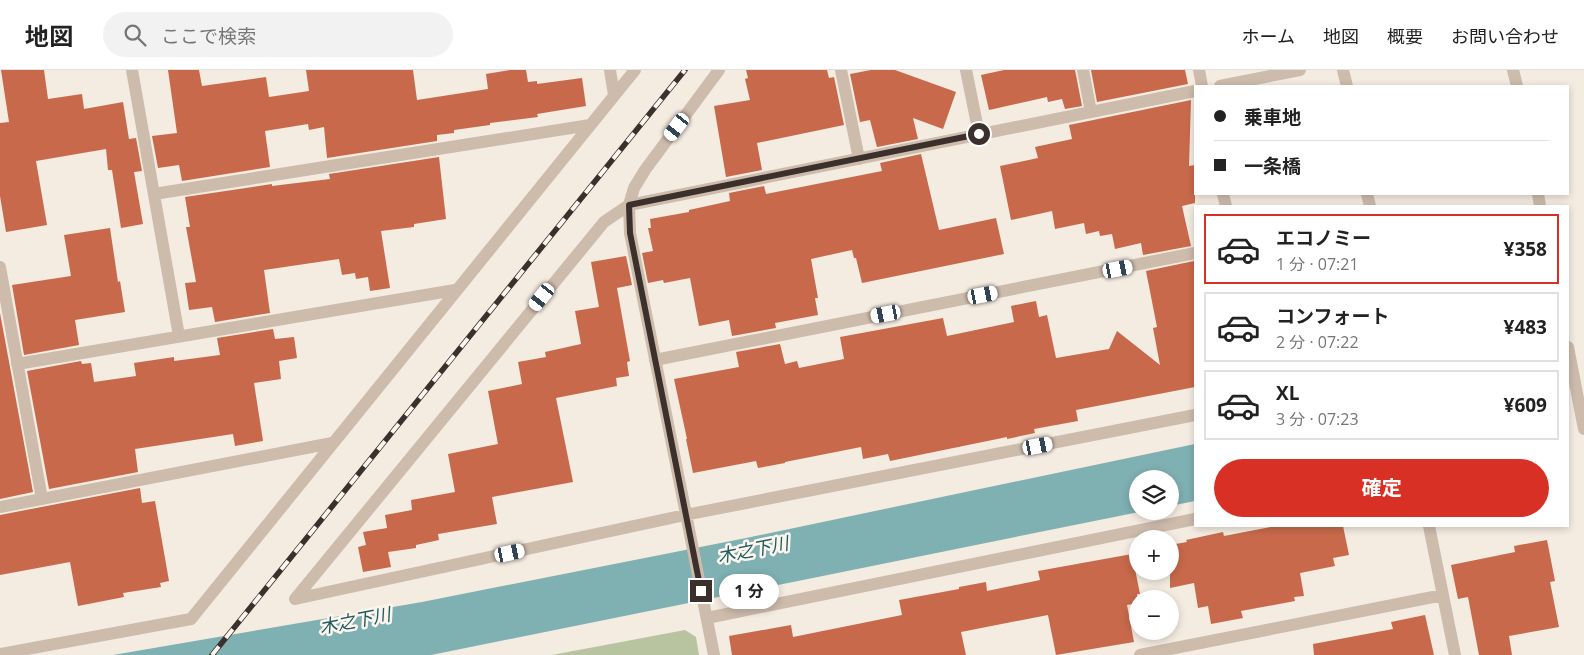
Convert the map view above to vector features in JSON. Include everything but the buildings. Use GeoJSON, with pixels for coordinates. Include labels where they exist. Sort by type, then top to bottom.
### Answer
{"type":"FeatureCollection","features":[{"type":"Feature","properties":{"kind":"street"},"geometry":{"type":"LineString","coordinates":[[132,70],[179,336]]}},
{"type":"Feature","properties":{"kind":"street"},"geometry":{"type":"LineString","coordinates":[[610,70],[614,96]]}},
{"type":"Feature","properties":{"kind":"street"},"geometry":{"type":"LineString","coordinates":[[0,654],[191,619],[635,70]]}},
{"type":"Feature","properties":{"kind":"street"},"geometry":{"type":"LineString","coordinates":[[714,655],[630,233],[629,205],[634,188],[644,170],[719,70]]}},
{"type":"Feature","properties":{"kind":"street"},"geometry":{"type":"LineString","coordinates":[[841,70],[859,159]]}},
{"type":"Feature","properties":{"kind":"street"},"geometry":{"type":"LineString","coordinates":[[966,70],[979,134]]}},
{"type":"Feature","properties":{"kind":"street"},"geometry":{"type":"LineString","coordinates":[[1083,70],[1091,112]]}},
{"type":"Feature","properties":{"kind":"street"},"geometry":{"type":"LineString","coordinates":[[1199,70],[1202,85]]}},
{"type":"Feature","properties":{"kind":"street"},"geometry":{"type":"LineString","coordinates":[[1225,85],[1300,70]]}},
{"type":"Feature","properties":{"kind":"street"},"geometry":{"type":"LineString","coordinates":[[1344,70],[1347,85]]}},
{"type":"Feature","properties":{"kind":"street"},"geometry":{"type":"LineString","coordinates":[[1513,70],[1516,85]]}},
{"type":"Feature","properties":{"kind":"street"},"geometry":{"type":"LineString","coordinates":[[1194,91],[629,205],[604,222],[295,599],[687,521],[1194,415]]}},
{"type":"Feature","properties":{"kind":"street"},"geometry":{"type":"LineString","coordinates":[[154,194],[590,125]]}},
{"type":"Feature","properties":{"kind":"street"},"geometry":{"type":"LineString","coordinates":[[655,360],[1194,254]]}},
{"type":"Feature","properties":{"kind":"street"},"geometry":{"type":"LineString","coordinates":[[0,267],[42,499]]}},
{"type":"Feature","properties":{"kind":"street"},"geometry":{"type":"LineString","coordinates":[[18,364],[456,290]]}},
{"type":"Feature","properties":{"kind":"street"},"geometry":{"type":"LineString","coordinates":[[1569,355],[1584,429]]}},
{"type":"Feature","properties":{"kind":"street"},"geometry":{"type":"LineString","coordinates":[[0,507],[332,443]]}},
{"type":"Feature","properties":{"kind":"street"},"geometry":{"type":"LineString","coordinates":[[706,612],[1194,519]]}},
{"type":"Feature","properties":{"kind":"street"},"geometry":{"type":"LineString","coordinates":[[1429,527],[1455,655]]}},
{"type":"Feature","properties":{"kind":"street"},"geometry":{"type":"LineString","coordinates":[[1140,655],[1443,595]]}},
{"type":"Feature","properties":{"kind":"green space"},"geometry":{"type":"Polygon","coordinates":[[[685,630],[696,637],[699,655],[552,655],[685,630]]]}},
{"type":"Feature","properties":{"kind":"water","name":"木之下川"},"geometry":{"type":"Polygon","coordinates":[[[1194,444],[1194,501],[1179,504],[1179,470],[1129,470],[1129,514],[431,655],[113,655],[422,602],[746,538],[1194,444]]]}},
{"type":"Feature","properties":{"kind":"pier"},"geometry":{"type":"Polygon","coordinates":[[[1584,359],[1584,426],[1569,429],[1569,362],[1584,359]]]}},
{"type":"Feature","properties":{"kind":"railway"},"geometry":{"type":"LineString","coordinates":[[212,655],[685,70]]}},
{"type":"Feature","properties":{"kind":"route"},"geometry":{"type":"LineString","coordinates":[[701,591],[630,233],[629,205],[979,134]]}}]}
